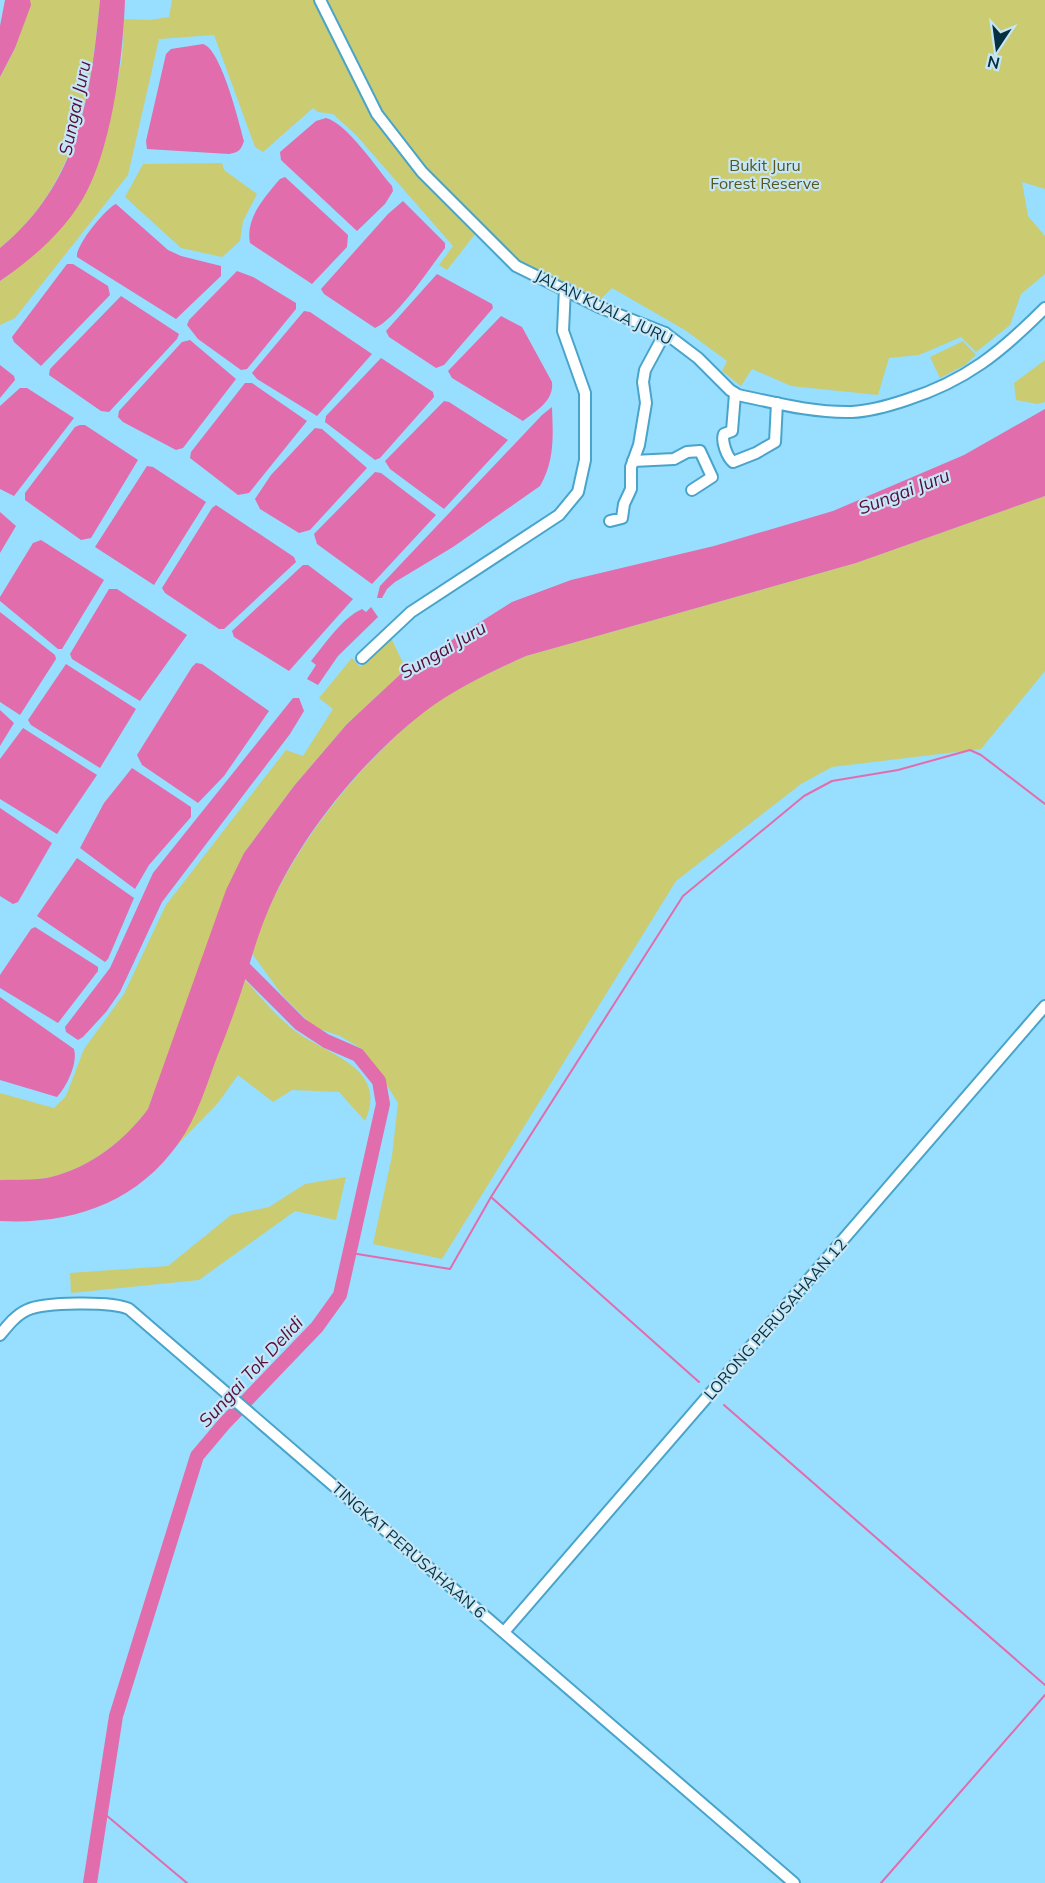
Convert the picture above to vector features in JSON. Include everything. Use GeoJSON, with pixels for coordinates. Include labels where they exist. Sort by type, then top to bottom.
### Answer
{"type":"FeatureCollection","features":[{"type":"Feature","properties":{"kind":"street","name":"JALAN KUALA JURU"},"geometry":{"type":"LineString","coordinates":[[320,0],[376,114],[422,172],[516,266],[565,288],[599,307],[665,333],[698,358],[735,394]]}},
{"type":"Feature","properties":{"kind":"street"},"geometry":{"type":"LineString","coordinates":[[363,658],[411,612],[559,515],[578,492],[585,460],[585,393],[563,331],[565,288]]}},
{"type":"Feature","properties":{"kind":"street"},"geometry":{"type":"LineString","coordinates":[[777,403],[777,438],[772,446],[733,462],[722,438],[724,434],[732,431],[735,394],[807,409],[852,412],[878,409],[937,390],[991,359],[1045,308]]}},
{"type":"Feature","properties":{"kind":"street"},"geometry":{"type":"LineString","coordinates":[[610,521],[622,519],[624,504],[632,489],[633,461],[639,445],[646,403],[643,382],[645,370],[665,333]]}},
{"type":"Feature","properties":{"kind":"street"},"geometry":{"type":"LineString","coordinates":[[633,461],[674,459],[687,452],[700,451],[712,477],[692,490]]}},
{"type":"Feature","properties":{"kind":"street","name":"LORONG PERUSAHAAN 12"},"geometry":{"type":"LineString","coordinates":[[504,1632],[1045,1006]]}},
{"type":"Feature","properties":{"kind":"street","name":"TINGKAT PERUSAHAAN 6"},"geometry":{"type":"LineString","coordinates":[[0,1335],[17,1316],[32,1308],[100,1303],[119,1305],[133,1312],[794,1883]]}},
{"type":"Feature","properties":{"kind":"green space"},"geometry":{"type":"Polygon","coordinates":[[[30,0],[100,0],[85,103],[76,136],[47,196],[26,223],[0,248],[0,77],[15,48],[30,0]]]}},
{"type":"Feature","properties":{"kind":"green space"},"geometry":{"type":"Polygon","coordinates":[[[172,0],[316,0],[374,117],[419,177],[476,233],[447,270],[439,265],[453,246],[356,135],[333,114],[318,112],[313,108],[263,152],[255,147],[214,35],[159,39],[128,175],[15,318],[0,325],[0,281],[9,275],[88,189],[111,115],[122,58],[124,19],[149,20],[169,17],[172,0]]]}},
{"type":"Feature","properties":{"kind":"green space","name":"Bukit Juru Forest Reserve"},"geometry":{"type":"Polygon","coordinates":[[[326,0],[1045,0],[1045,189],[1022,182],[1028,216],[1045,236],[1045,274],[1021,294],[1010,325],[976,352],[961,337],[919,355],[889,358],[878,395],[791,386],[752,369],[741,386],[722,371],[727,361],[685,330],[612,288],[599,301],[517,261],[423,165],[378,104],[326,0]]]}},
{"type":"Feature","properties":{"kind":"green space"},"geometry":{"type":"Polygon","coordinates":[[[222,163],[224,170],[257,194],[243,221],[240,241],[222,257],[181,248],[125,197],[143,164],[222,163]]]}},
{"type":"Feature","properties":{"kind":"green space"},"geometry":{"type":"Polygon","coordinates":[[[963,341],[976,355],[965,365],[940,378],[930,357],[963,341]]]}},
{"type":"Feature","properties":{"kind":"green space"},"geometry":{"type":"Polygon","coordinates":[[[1045,360],[1045,402],[1037,404],[1016,400],[1014,383],[1045,360]]]}},
{"type":"Feature","properties":{"kind":"green space"},"geometry":{"type":"Polygon","coordinates":[[[1045,496],[1045,671],[981,749],[832,767],[801,784],[676,881],[442,1259],[373,1244],[392,1156],[398,1103],[362,1049],[340,1036],[314,1027],[283,996],[251,952],[272,900],[305,843],[359,774],[400,732],[434,704],[472,682],[526,656],[856,563],[1045,496]]]}},
{"type":"Feature","properties":{"kind":"green space"},"geometry":{"type":"Polygon","coordinates":[[[390,636],[406,669],[347,724],[294,786],[244,853],[148,1109],[117,1142],[80,1167],[45,1178],[0,1180],[0,1093],[54,1108],[66,1096],[84,1049],[124,994],[166,905],[286,750],[303,756],[333,709],[319,698],[352,658],[360,667],[390,636]]]}},
{"type":"Feature","properties":{"kind":"green space"},"geometry":{"type":"Polygon","coordinates":[[[245,980],[290,1027],[349,1063],[361,1074],[368,1087],[370,1102],[365,1121],[339,1092],[292,1090],[273,1102],[238,1075],[218,1103],[178,1144],[199,1105],[245,980]]]}},
{"type":"Feature","properties":{"kind":"green space"},"geometry":{"type":"Polygon","coordinates":[[[346,1177],[336,1220],[295,1211],[199,1280],[71,1293],[70,1273],[168,1266],[231,1215],[269,1207],[305,1184],[346,1177]]]}},
{"type":"Feature","properties":{"kind":"water"},"geometry":{"type":"Polygon","coordinates":[[[5,0],[30,0],[31,5],[15,48],[0,77],[0,26],[5,0]]]}},
{"type":"Feature","properties":{"kind":"water","name":"Sungai Juru"},"geometry":{"type":"Polygon","coordinates":[[[100,0],[125,0],[115,96],[97,169],[80,203],[61,228],[38,252],[0,281],[0,248],[27,223],[48,196],[64,166],[76,136],[92,70],[100,0]]]}},
{"type":"Feature","properties":{"kind":"water"},"geometry":{"type":"Polygon","coordinates":[[[203,44],[210,49],[223,72],[244,141],[242,147],[229,154],[147,149],[146,141],[166,54],[171,49],[203,44]]]}},
{"type":"Feature","properties":{"kind":"water"},"geometry":{"type":"Polygon","coordinates":[[[326,118],[335,122],[353,138],[392,186],[393,191],[385,204],[357,231],[281,160],[280,152],[316,121],[326,118]]]}},
{"type":"Feature","properties":{"kind":"water"},"geometry":{"type":"Polygon","coordinates":[[[285,177],[348,235],[347,247],[312,284],[250,243],[250,225],[253,217],[268,193],[280,179],[285,177]]]}},
{"type":"Feature","properties":{"kind":"water"},"geometry":{"type":"Polygon","coordinates":[[[403,201],[445,243],[445,248],[393,315],[375,328],[324,294],[321,289],[388,214],[403,201]]]}},
{"type":"Feature","properties":{"kind":"water"},"geometry":{"type":"Polygon","coordinates":[[[116,204],[168,250],[181,256],[221,266],[221,276],[176,319],[77,257],[81,245],[92,228],[105,212],[116,204]]]}},
{"type":"Feature","properties":{"kind":"water"},"geometry":{"type":"Polygon","coordinates":[[[67,264],[73,264],[108,286],[110,295],[41,366],[14,342],[12,337],[67,264]]]}},
{"type":"Feature","properties":{"kind":"water"},"geometry":{"type":"Polygon","coordinates":[[[237,271],[253,277],[296,303],[296,309],[247,369],[241,370],[198,339],[187,325],[189,320],[237,271]]]}},
{"type":"Feature","properties":{"kind":"water"},"geometry":{"type":"Polygon","coordinates":[[[437,274],[492,304],[493,308],[444,365],[436,368],[389,337],[386,331],[437,274]]]}},
{"type":"Feature","properties":{"kind":"water"},"geometry":{"type":"Polygon","coordinates":[[[121,296],[179,334],[177,339],[109,412],[101,411],[49,375],[50,369],[121,296]]]}},
{"type":"Feature","properties":{"kind":"water"},"geometry":{"type":"Polygon","coordinates":[[[304,311],[310,312],[372,354],[317,416],[257,379],[252,373],[304,311]]]}},
{"type":"Feature","properties":{"kind":"water"},"geometry":{"type":"Polygon","coordinates":[[[501,316],[522,327],[552,382],[552,389],[547,400],[523,421],[452,378],[448,371],[501,316]]]}},
{"type":"Feature","properties":{"kind":"water"},"geometry":{"type":"Polygon","coordinates":[[[190,340],[236,379],[183,448],[176,450],[123,422],[118,417],[119,411],[182,342],[190,340]]]}},
{"type":"Feature","properties":{"kind":"water"},"geometry":{"type":"Polygon","coordinates":[[[381,358],[433,392],[434,397],[380,458],[375,460],[325,422],[326,416],[381,358]]]}},
{"type":"Feature","properties":{"kind":"water"},"geometry":{"type":"Polygon","coordinates":[[[0,365],[14,376],[15,380],[0,398],[0,365]]]}},
{"type":"Feature","properties":{"kind":"water"},"geometry":{"type":"Polygon","coordinates":[[[245,383],[252,383],[307,421],[249,493],[238,495],[190,458],[191,452],[245,383]]]}},
{"type":"Feature","properties":{"kind":"water"},"geometry":{"type":"Polygon","coordinates":[[[20,388],[27,388],[74,418],[14,496],[0,489],[0,406],[20,388]]]}},
{"type":"Feature","properties":{"kind":"water"},"geometry":{"type":"Polygon","coordinates":[[[444,401],[508,440],[444,509],[390,469],[385,461],[444,401]]]}},
{"type":"Feature","properties":{"kind":"water"},"geometry":{"type":"Polygon","coordinates":[[[552,407],[551,457],[540,486],[453,547],[395,582],[382,598],[377,598],[380,586],[552,407]]]}},
{"type":"Feature","properties":{"kind":"water","name":"Sungai Juru"},"geometry":{"type":"Polygon","coordinates":[[[1045,409],[1045,496],[856,563],[526,656],[460,689],[423,713],[380,751],[339,796],[288,870],[262,926],[235,1009],[196,1113],[178,1144],[142,1181],[122,1195],[100,1206],[52,1219],[0,1221],[0,1180],[45,1178],[80,1167],[117,1142],[148,1109],[226,890],[244,853],[294,786],[347,724],[406,669],[512,602],[571,580],[714,546],[833,511],[964,455],[1045,409]]]}},
{"type":"Feature","properties":{"kind":"water"},"geometry":{"type":"Polygon","coordinates":[[[85,425],[138,460],[91,538],[81,540],[25,500],[25,493],[75,427],[85,425]]]}},
{"type":"Feature","properties":{"kind":"water"},"geometry":{"type":"Polygon","coordinates":[[[315,428],[322,429],[367,468],[310,530],[299,533],[260,509],[255,499],[271,475],[315,428]]]}},
{"type":"Feature","properties":{"kind":"water"},"geometry":{"type":"Polygon","coordinates":[[[147,466],[153,467],[206,502],[154,585],[95,547],[147,466]]]}},
{"type":"Feature","properties":{"kind":"water"},"geometry":{"type":"Polygon","coordinates":[[[375,472],[381,473],[436,515],[372,584],[317,544],[314,534],[375,472]]]}},
{"type":"Feature","properties":{"kind":"water"},"geometry":{"type":"Polygon","coordinates":[[[216,505],[294,557],[296,562],[224,629],[219,629],[165,593],[162,588],[216,505]]]}},
{"type":"Feature","properties":{"kind":"water"},"geometry":{"type":"Polygon","coordinates":[[[0,512],[16,526],[0,553],[0,512]]]}},
{"type":"Feature","properties":{"kind":"water"},"geometry":{"type":"Polygon","coordinates":[[[41,540],[104,580],[62,649],[58,649],[0,601],[0,597],[33,543],[41,540]]]}},
{"type":"Feature","properties":{"kind":"water"},"geometry":{"type":"Polygon","coordinates":[[[303,565],[308,565],[353,599],[289,671],[234,637],[232,631],[303,565]]]}},
{"type":"Feature","properties":{"kind":"water"},"geometry":{"type":"Polygon","coordinates":[[[109,589],[117,589],[187,635],[140,701],[72,659],[70,654],[109,589]]]}},
{"type":"Feature","properties":{"kind":"water"},"geometry":{"type":"Polygon","coordinates":[[[371,607],[378,617],[338,656],[318,685],[307,679],[316,665],[311,661],[334,632],[355,613],[362,609],[366,612],[371,607]]]}},
{"type":"Feature","properties":{"kind":"water"},"geometry":{"type":"Polygon","coordinates":[[[0,612],[55,655],[56,659],[20,715],[0,702],[0,612]]]}},
{"type":"Feature","properties":{"kind":"water"},"geometry":{"type":"Polygon","coordinates":[[[196,663],[202,664],[269,711],[224,776],[198,803],[142,765],[137,755],[196,663]]]}},
{"type":"Feature","properties":{"kind":"water"},"geometry":{"type":"Polygon","coordinates":[[[66,664],[136,709],[100,768],[31,725],[28,720],[66,664]]]}},
{"type":"Feature","properties":{"kind":"water"},"geometry":{"type":"Polygon","coordinates":[[[293,698],[299,698],[304,711],[290,734],[162,902],[120,992],[106,1012],[78,1040],[66,1032],[65,1027],[110,968],[153,873],[293,698]]]}},
{"type":"Feature","properties":{"kind":"water"},"geometry":{"type":"Polygon","coordinates":[[[0,710],[14,723],[0,746],[0,710]]]}},
{"type":"Feature","properties":{"kind":"water"},"geometry":{"type":"Polygon","coordinates":[[[23,728],[97,775],[57,834],[0,799],[0,759],[23,728]]]}},
{"type":"Feature","properties":{"kind":"water"},"geometry":{"type":"Polygon","coordinates":[[[132,768],[191,807],[191,817],[149,865],[135,889],[80,848],[104,803],[132,768]]]}},
{"type":"Feature","properties":{"kind":"water"},"geometry":{"type":"Polygon","coordinates":[[[0,808],[52,843],[18,902],[13,904],[0,896],[0,808]]]}},
{"type":"Feature","properties":{"kind":"water"},"geometry":{"type":"Polygon","coordinates":[[[77,858],[134,898],[105,962],[37,916],[77,858]]]}},
{"type":"Feature","properties":{"kind":"water"},"geometry":{"type":"Polygon","coordinates":[[[35,927],[98,967],[98,971],[58,1023],[0,988],[0,975],[31,929],[35,927]]]}},
{"type":"Feature","properties":{"kind":"water"},"geometry":{"type":"Polygon","coordinates":[[[0,997],[74,1049],[71,1074],[57,1097],[0,1080],[0,997]]]}},
{"type":"Feature","properties":{"kind":"waterway"},"geometry":{"type":"LineString","coordinates":[[351,1253],[450,1269],[491,1197],[683,896],[804,796],[832,781],[898,770],[970,750],[981,755],[1045,804]]}},
{"type":"Feature","properties":{"kind":"waterway","name":"Sungai Tok Delidi"},"geometry":{"type":"LineString","coordinates":[[90,1883],[116,1716],[197,1456],[224,1424],[317,1327],[340,1295],[383,1104],[379,1081],[358,1055],[326,1041],[300,1024],[234,958]]}},
{"type":"Feature","properties":{"kind":"waterway"},"geometry":{"type":"LineString","coordinates":[[491,1197],[699,1382]]}},
{"type":"Feature","properties":{"kind":"waterway"},"geometry":{"type":"LineString","coordinates":[[724,1405],[1045,1685]]}},
{"type":"Feature","properties":{"kind":"waterway"},"geometry":{"type":"LineString","coordinates":[[881,1883],[1045,1695]]}},
{"type":"Feature","properties":{"kind":"waterway"},"geometry":{"type":"LineString","coordinates":[[100,1810],[187,1883]]}}]}
